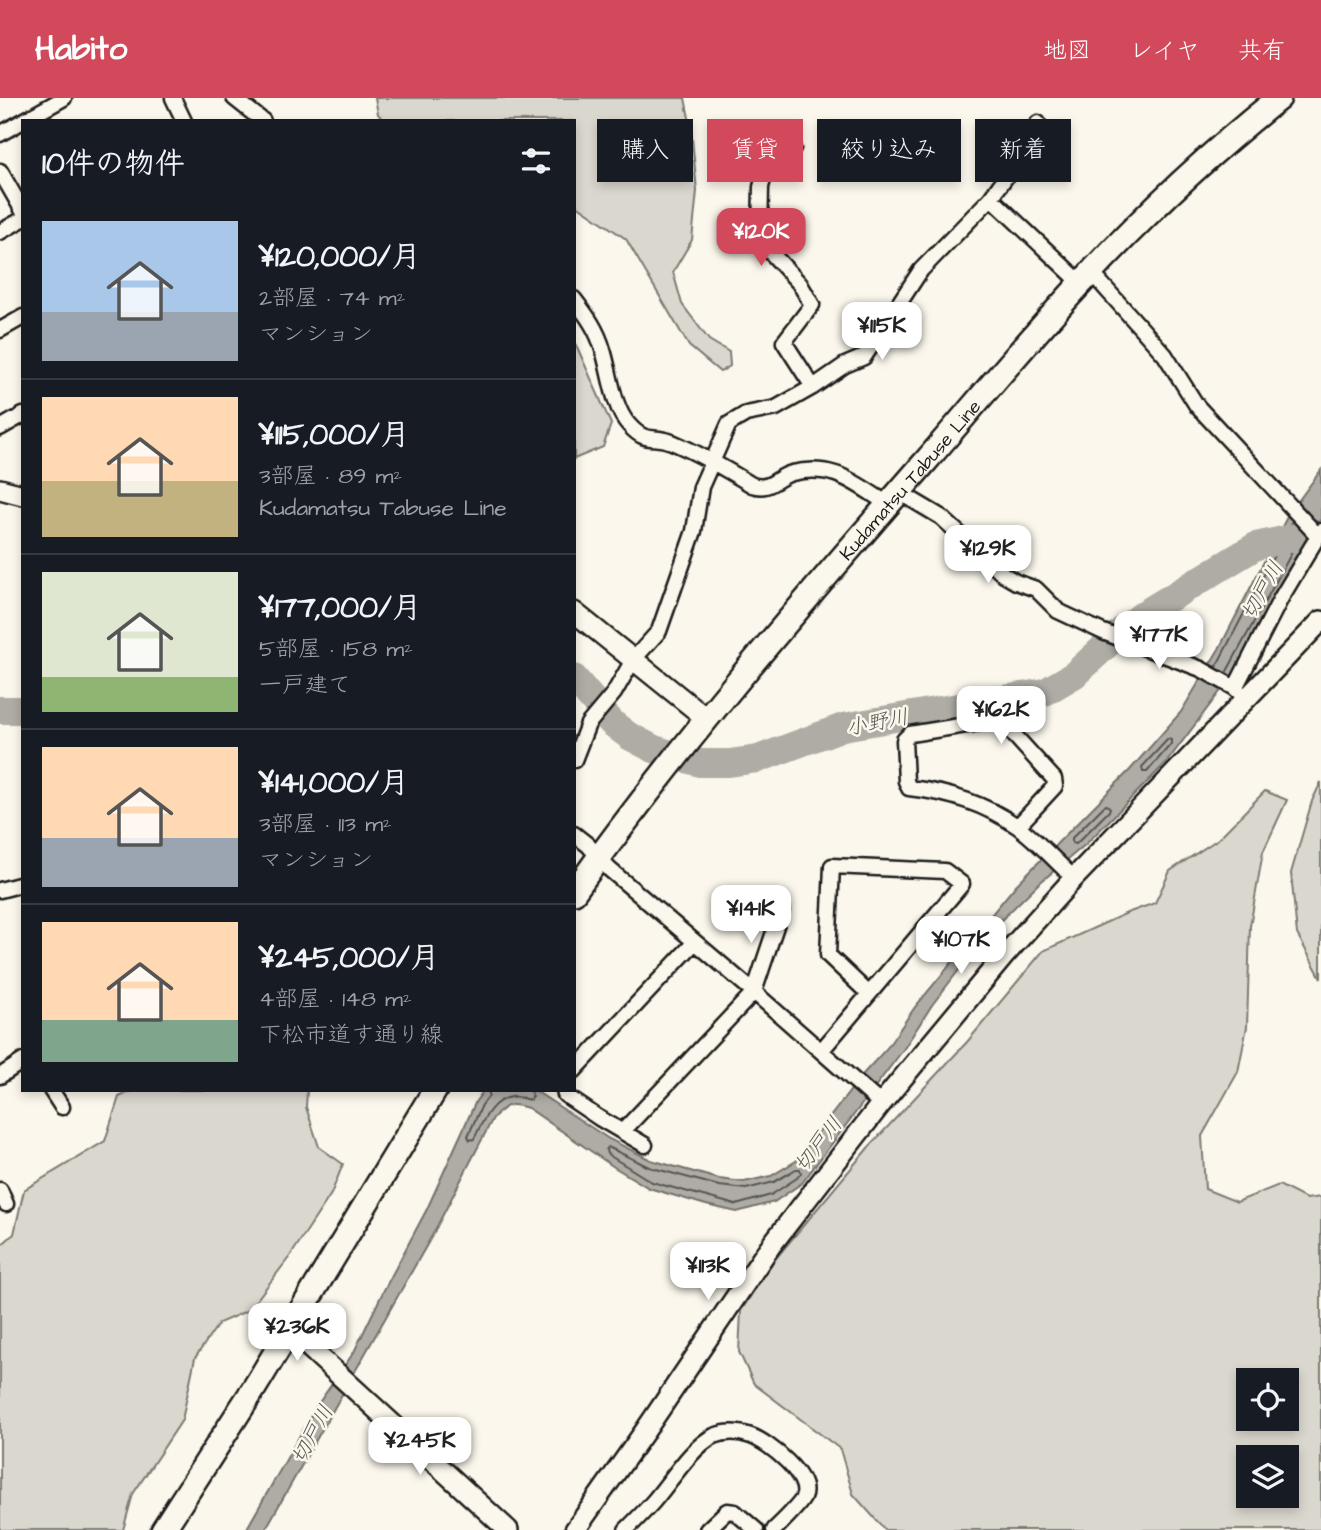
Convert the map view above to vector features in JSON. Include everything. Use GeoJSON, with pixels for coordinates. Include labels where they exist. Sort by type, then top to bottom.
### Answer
{"type":"FeatureCollection","features":[{"type":"Feature","properties":{"kind":"main road","name":"Kudamatsu Tabuse Line"},"geometry":{"type":"LineString","coordinates":[[576,889],[598,857],[707,719],[893,498],[1086,278],[1185,178],[1279,98]]}},
{"type":"Feature","properties":{"kind":"main road"},"geometry":{"type":"LineString","coordinates":[[163,1530],[434,1092]]}},
{"type":"Feature","properties":{"kind":"street"},"geometry":{"type":"LineString","coordinates":[[27,119],[64,98]]}},
{"type":"Feature","properties":{"kind":"street"},"geometry":{"type":"LineString","coordinates":[[173,98],[183,119]]}},
{"type":"Feature","properties":{"kind":"street"},"geometry":{"type":"LineString","coordinates":[[234,98],[260,119]]}},
{"type":"Feature","properties":{"kind":"street"},"geometry":{"type":"LineString","coordinates":[[0,134],[21,122]]}},
{"type":"Feature","properties":{"kind":"street"},"geometry":{"type":"LineString","coordinates":[[0,171],[21,208]]}},
{"type":"Feature","properties":{"kind":"street"},"geometry":{"type":"LineString","coordinates":[[762,182],[760,234],[764,245],[800,284],[812,305],[784,342],[813,387]]}},
{"type":"Feature","properties":{"kind":"street"},"geometry":{"type":"LineString","coordinates":[[576,755],[588,724],[614,693],[634,660],[659,631],[694,531],[701,487],[729,424],[746,414],[776,408],[845,365],[864,357],[921,270],[991,198],[1002,182]]}},
{"type":"Feature","properties":{"kind":"street"},"geometry":{"type":"LineString","coordinates":[[991,198],[1086,278],[1165,355],[1197,407],[1286,502],[1320,533],[1282,598],[1237,690]]}},
{"type":"Feature","properties":{"kind":"street"},"geometry":{"type":"LineString","coordinates":[[0,232],[21,220]]}},
{"type":"Feature","properties":{"kind":"street"},"geometry":{"type":"LineString","coordinates":[[576,302],[594,326],[603,348],[620,411],[627,424],[642,438],[667,440],[712,460],[758,487],[769,486],[790,474],[825,471],[843,475],[941,517],[1004,575],[1037,589],[1058,611],[1102,632],[1201,668],[1237,690]]}},
{"type":"Feature","properties":{"kind":"street"},"geometry":{"type":"LineString","coordinates":[[0,330],[21,318]]}},
{"type":"Feature","properties":{"kind":"street"},"geometry":{"type":"LineString","coordinates":[[0,428],[21,416]]}},
{"type":"Feature","properties":{"kind":"street"},"geometry":{"type":"LineString","coordinates":[[0,489],[21,494]]}},
{"type":"Feature","properties":{"kind":"street"},"geometry":{"type":"LineString","coordinates":[[576,614],[707,719]]}},
{"type":"Feature","properties":{"kind":"street"},"geometry":{"type":"LineString","coordinates":[[575,1530],[769,1248],[877,1101],[1004,956],[1069,873],[1237,690],[1321,621]]}},
{"type":"Feature","properties":{"kind":"street"},"geometry":{"type":"LineString","coordinates":[[1018,827],[1055,786],[1054,779],[1005,725],[997,720],[910,734],[904,740],[906,781],[909,788],[934,790],[987,808],[1018,827],[1069,873]]}},
{"type":"Feature","properties":{"kind":"street"},"geometry":{"type":"LineString","coordinates":[[576,836],[609,869],[877,1101]]}},
{"type":"Feature","properties":{"kind":"street"},"geometry":{"type":"LineString","coordinates":[[821,1051],[962,884],[944,871],[832,866],[828,956],[869,994]]}},
{"type":"Feature","properties":{"kind":"street"},"geometry":{"type":"LineString","coordinates":[[0,890],[21,885]]}},
{"type":"Feature","properties":{"kind":"street"},"geometry":{"type":"LineString","coordinates":[[623,1131],[754,992],[782,908]]}},
{"type":"Feature","properties":{"kind":"street"},"geometry":{"type":"LineString","coordinates":[[576,1069],[694,943]]}},
{"type":"Feature","properties":{"kind":"street"},"geometry":{"type":"LineString","coordinates":[[0,1076],[21,1062]]}},
{"type":"Feature","properties":{"kind":"street"},"geometry":{"type":"LineString","coordinates":[[52,1092],[62,1107]]}},
{"type":"Feature","properties":{"kind":"street"},"geometry":{"type":"LineString","coordinates":[[565,1092],[565,1095],[598,1118],[645,1145]]}},
{"type":"Feature","properties":{"kind":"street"},"geometry":{"type":"LineString","coordinates":[[0,1190],[6,1204]]}},
{"type":"Feature","properties":{"kind":"street"},"geometry":{"type":"LineString","coordinates":[[289,1329],[508,1530]]}},
{"type":"Feature","properties":{"kind":"street"},"geometry":{"type":"LineString","coordinates":[[626,1530],[701,1443],[716,1435],[734,1432],[753,1436],[776,1450],[793,1468],[804,1486],[804,1497],[774,1530]]}},
{"type":"Feature","properties":{"kind":"street"},"geometry":{"type":"LineString","coordinates":[[707,1530],[727,1511],[735,1512],[757,1530]]}},
{"type":"Feature","properties":{"kind":"shaded area"},"geometry":{"type":"Polygon","coordinates":[[[375,98],[685,98],[689,119],[597,119],[597,182],[693,182],[693,149],[697,191],[692,240],[673,272],[682,304],[709,340],[729,352],[730,366],[720,372],[689,346],[626,239],[576,204],[576,119],[382,119],[378,114],[375,98]]]}},
{"type":"Feature","properties":{"kind":"shaded area"},"geometry":{"type":"Polygon","coordinates":[[[576,345],[611,424],[603,447],[576,458],[576,345]]]}},
{"type":"Feature","properties":{"kind":"shaded area"},"geometry":{"type":"Polygon","coordinates":[[[1321,782],[1321,978],[1297,934],[1291,873],[1312,801],[1321,782]]]}},
{"type":"Feature","properties":{"kind":"shaded area"},"geometry":{"type":"Polygon","coordinates":[[[1265,791],[1287,800],[1263,852],[1250,926],[1247,1027],[1238,1072],[1202,1136],[1205,1189],[1237,1202],[1279,1185],[1306,1199],[1321,1197],[1321,1530],[885,1530],[853,1494],[840,1449],[754,1384],[739,1352],[741,1311],[772,1263],[868,1148],[967,1042],[1043,951],[1155,903],[1170,871],[1218,839],[1265,791]]]}},
{"type":"Feature","properties":{"kind":"shaded area"},"geometry":{"type":"Polygon","coordinates":[[[130,1092],[307,1092],[306,1107],[319,1147],[343,1164],[331,1194],[291,1255],[249,1310],[219,1323],[195,1358],[182,1420],[133,1494],[123,1530],[0,1530],[0,1246],[14,1234],[24,1190],[105,1141],[119,1097],[130,1092]]]}},
{"type":"Feature","properties":{"kind":"water","name":"切戸川"},"geometry":{"type":"Polygon","coordinates":[[[1321,470],[1321,519],[1304,542],[1234,673],[1166,763],[1086,844],[1037,885],[986,935],[802,1183],[774,1202],[737,1212],[706,1205],[649,1188],[528,1108],[516,1105],[505,1107],[493,1118],[433,1234],[265,1530],[246,1530],[316,1407],[354,1352],[483,1092],[537,1092],[609,1139],[651,1160],[719,1179],[744,1182],[771,1176],[796,1161],[864,1073],[887,1048],[915,1007],[1016,885],[1130,770],[1181,712],[1219,649],[1288,515],[1321,470]]]}},
{"type":"Feature","properties":{"kind":"waterway","name":"小野川"},"geometry":{"type":"LineString","coordinates":[[576,680],[612,723],[629,736],[654,749],[700,763],[758,759],[843,727],[1045,692],[1074,675],[1144,614],[1256,546],[1292,538]]}},
{"type":"Feature","properties":{"kind":"waterway","name":"小野川"},"geometry":{"type":"LineString","coordinates":[[0,710],[21,710]]}}]}
